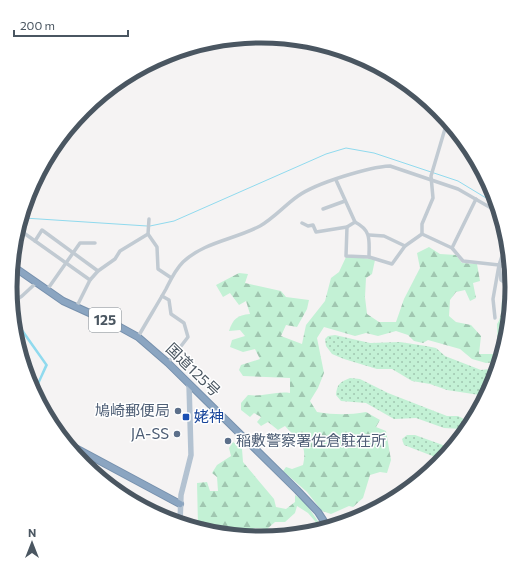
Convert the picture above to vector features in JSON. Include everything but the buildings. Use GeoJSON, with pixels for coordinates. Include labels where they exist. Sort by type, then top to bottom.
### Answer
{"type":"FeatureCollection","features":[{"type":"Feature","properties":{"kind":"highway","name":"国道125号"},"geometry":{"type":"LineString","coordinates":[[18,270],[47,291],[76,308],[118,326],[138,337],[168,363],[298,490],[318,512],[326,524]]}},
{"type":"Feature","properties":{"kind":"highway"},"geometry":{"type":"LineString","coordinates":[[79,450],[180,504]]}},
{"type":"Feature","properties":{"kind":"main road"},"geometry":{"type":"LineString","coordinates":[[180,518],[180,504],[191,455],[189,384]]}},
{"type":"Feature","properties":{"kind":"street"},"geometry":{"type":"LineString","coordinates":[[422,234],[422,224],[433,198],[430,177],[446,128]]}},
{"type":"Feature","properties":{"kind":"street"},"geometry":{"type":"LineString","coordinates":[[138,337],[162,296],[170,278],[184,261],[198,251],[260,226],[281,211],[298,196],[312,188],[379,167],[390,166],[430,177],[458,189],[493,209]]}},
{"type":"Feature","properties":{"kind":"street"},"geometry":{"type":"LineString","coordinates":[[336,180],[355,222],[363,226],[369,235],[369,257]]}},
{"type":"Feature","properties":{"kind":"street"},"geometry":{"type":"LineString","coordinates":[[452,248],[476,199]]}},
{"type":"Feature","properties":{"kind":"street"},"geometry":{"type":"LineString","coordinates":[[324,209],[345,201]]}},
{"type":"Feature","properties":{"kind":"street"},"geometry":{"type":"LineString","coordinates":[[149,219],[148,234],[156,247],[158,269],[170,278]]}},
{"type":"Feature","properties":{"kind":"street"},"geometry":{"type":"LineString","coordinates":[[302,223],[308,226],[313,225],[316,232],[347,227],[355,222]]}},
{"type":"Feature","properties":{"kind":"street"},"geometry":{"type":"LineString","coordinates":[[347,227],[346,256],[369,257],[392,264],[404,246],[422,234]]}},
{"type":"Feature","properties":{"kind":"street"},"geometry":{"type":"LineString","coordinates":[[35,241],[42,230],[98,271]]}},
{"type":"Feature","properties":{"kind":"street"},"geometry":{"type":"LineString","coordinates":[[23,233],[90,280]]}},
{"type":"Feature","properties":{"kind":"street"},"geometry":{"type":"LineString","coordinates":[[76,308],[90,280],[98,271],[115,258],[120,252],[148,234]]}},
{"type":"Feature","properties":{"kind":"street"},"geometry":{"type":"LineString","coordinates":[[422,234],[452,248],[463,261],[505,267]]}},
{"type":"Feature","properties":{"kind":"street"},"geometry":{"type":"LineString","coordinates":[[369,235],[384,236],[404,246]]}},
{"type":"Feature","properties":{"kind":"street"},"geometry":{"type":"LineString","coordinates":[[47,291],[80,243],[95,243]]}},
{"type":"Feature","properties":{"kind":"street"},"geometry":{"type":"LineString","coordinates":[[495,318],[493,299],[498,265],[503,252]]}},
{"type":"Feature","properties":{"kind":"street"},"geometry":{"type":"LineString","coordinates":[[498,265],[501,280],[506,283]]}},
{"type":"Feature","properties":{"kind":"street"},"geometry":{"type":"LineString","coordinates":[[18,299],[36,283]]}},
{"type":"Feature","properties":{"kind":"street"},"geometry":{"type":"LineString","coordinates":[[162,296],[169,300],[171,314],[184,322],[188,337],[168,363]]}},
{"type":"Feature","properties":{"kind":"green space"},"geometry":{"type":"Polygon","coordinates":[[[429,247],[440,254],[456,255],[462,263],[477,264],[480,281],[473,283],[476,298],[470,301],[465,290],[456,292],[450,300],[449,316],[456,322],[471,325],[481,336],[479,354],[497,354],[494,362],[486,363],[472,359],[460,349],[428,340],[423,343],[414,341],[408,335],[396,331],[378,336],[366,333],[355,336],[324,327],[317,338],[324,373],[318,388],[310,401],[317,412],[330,414],[354,414],[366,412],[380,420],[376,427],[386,431],[391,460],[387,473],[380,472],[370,475],[363,498],[353,507],[349,506],[331,514],[322,511],[307,492],[283,471],[286,467],[292,469],[303,465],[304,452],[298,439],[285,426],[278,430],[268,422],[261,426],[257,422],[261,417],[254,413],[250,417],[241,410],[241,403],[248,395],[290,393],[290,378],[243,376],[239,370],[241,365],[260,359],[255,349],[243,352],[230,347],[232,340],[245,336],[240,330],[229,331],[236,318],[242,315],[250,314],[246,301],[239,305],[230,293],[223,297],[216,285],[239,273],[248,274],[245,283],[281,291],[286,297],[309,300],[307,309],[297,327],[286,325],[281,336],[302,344],[306,325],[325,301],[331,278],[339,272],[346,257],[358,257],[375,260],[372,274],[366,278],[365,297],[367,314],[379,322],[396,322],[404,299],[420,268],[417,253],[429,247]]]}},
{"type":"Feature","properties":{"kind":"green space"},"geometry":{"type":"Polygon","coordinates":[[[506,287],[504,319],[498,351],[497,324],[501,315],[504,290],[506,287]]]}},
{"type":"Feature","properties":{"kind":"green space"},"geometry":{"type":"Polygon","coordinates":[[[335,335],[370,343],[400,342],[426,346],[436,348],[445,356],[481,370],[492,369],[481,395],[447,390],[430,384],[412,381],[392,369],[377,369],[332,354],[326,346],[325,339],[328,336],[335,335]]]}},
{"type":"Feature","properties":{"kind":"green space"},"geometry":{"type":"Polygon","coordinates":[[[350,378],[360,379],[388,393],[447,416],[458,416],[464,419],[463,426],[460,429],[444,428],[416,418],[394,419],[366,403],[341,401],[336,395],[337,388],[341,382],[350,378]]]}},
{"type":"Feature","properties":{"kind":"green space"},"geometry":{"type":"Polygon","coordinates":[[[407,435],[415,435],[447,447],[436,458],[404,445],[402,439],[407,435]]]}},
{"type":"Feature","properties":{"kind":"green space"},"geometry":{"type":"Polygon","coordinates":[[[233,442],[242,449],[243,462],[274,499],[276,507],[286,509],[295,502],[295,495],[304,501],[321,525],[318,525],[308,513],[297,506],[295,513],[285,522],[275,522],[267,529],[254,528],[250,531],[230,530],[198,524],[197,483],[207,482],[210,491],[218,491],[217,477],[212,473],[217,465],[231,456],[229,448],[233,442]]]}},
{"type":"Feature","properties":{"kind":"water"},"geometry":{"type":"Polygon","coordinates":[[[20,326],[48,365],[38,386],[37,383],[45,365],[21,332],[20,326]]]}},
{"type":"Feature","properties":{"kind":"waterway"},"geometry":{"type":"LineString","coordinates":[[150,226],[174,221],[326,154],[346,148],[374,153],[458,181],[489,200]]}},
{"type":"Feature","properties":{"kind":"waterway"},"geometry":{"type":"LineString","coordinates":[[27,218],[147,226]]}},
{"type":"Feature","properties":{"kind":"place","name":"鳩崎郵便局"},"geometry":{"type":"Point","coordinates":[178,411]}},
{"type":"Feature","properties":{"kind":"place","name":"姥神"},"geometry":{"type":"Point","coordinates":[186,417]}},
{"type":"Feature","properties":{"kind":"place","name":"JA-SS"},"geometry":{"type":"Point","coordinates":[177,434]}},
{"type":"Feature","properties":{"kind":"place","name":"稲敷警察署佐倉駐在所"},"geometry":{"type":"Point","coordinates":[228,441]}}]}
